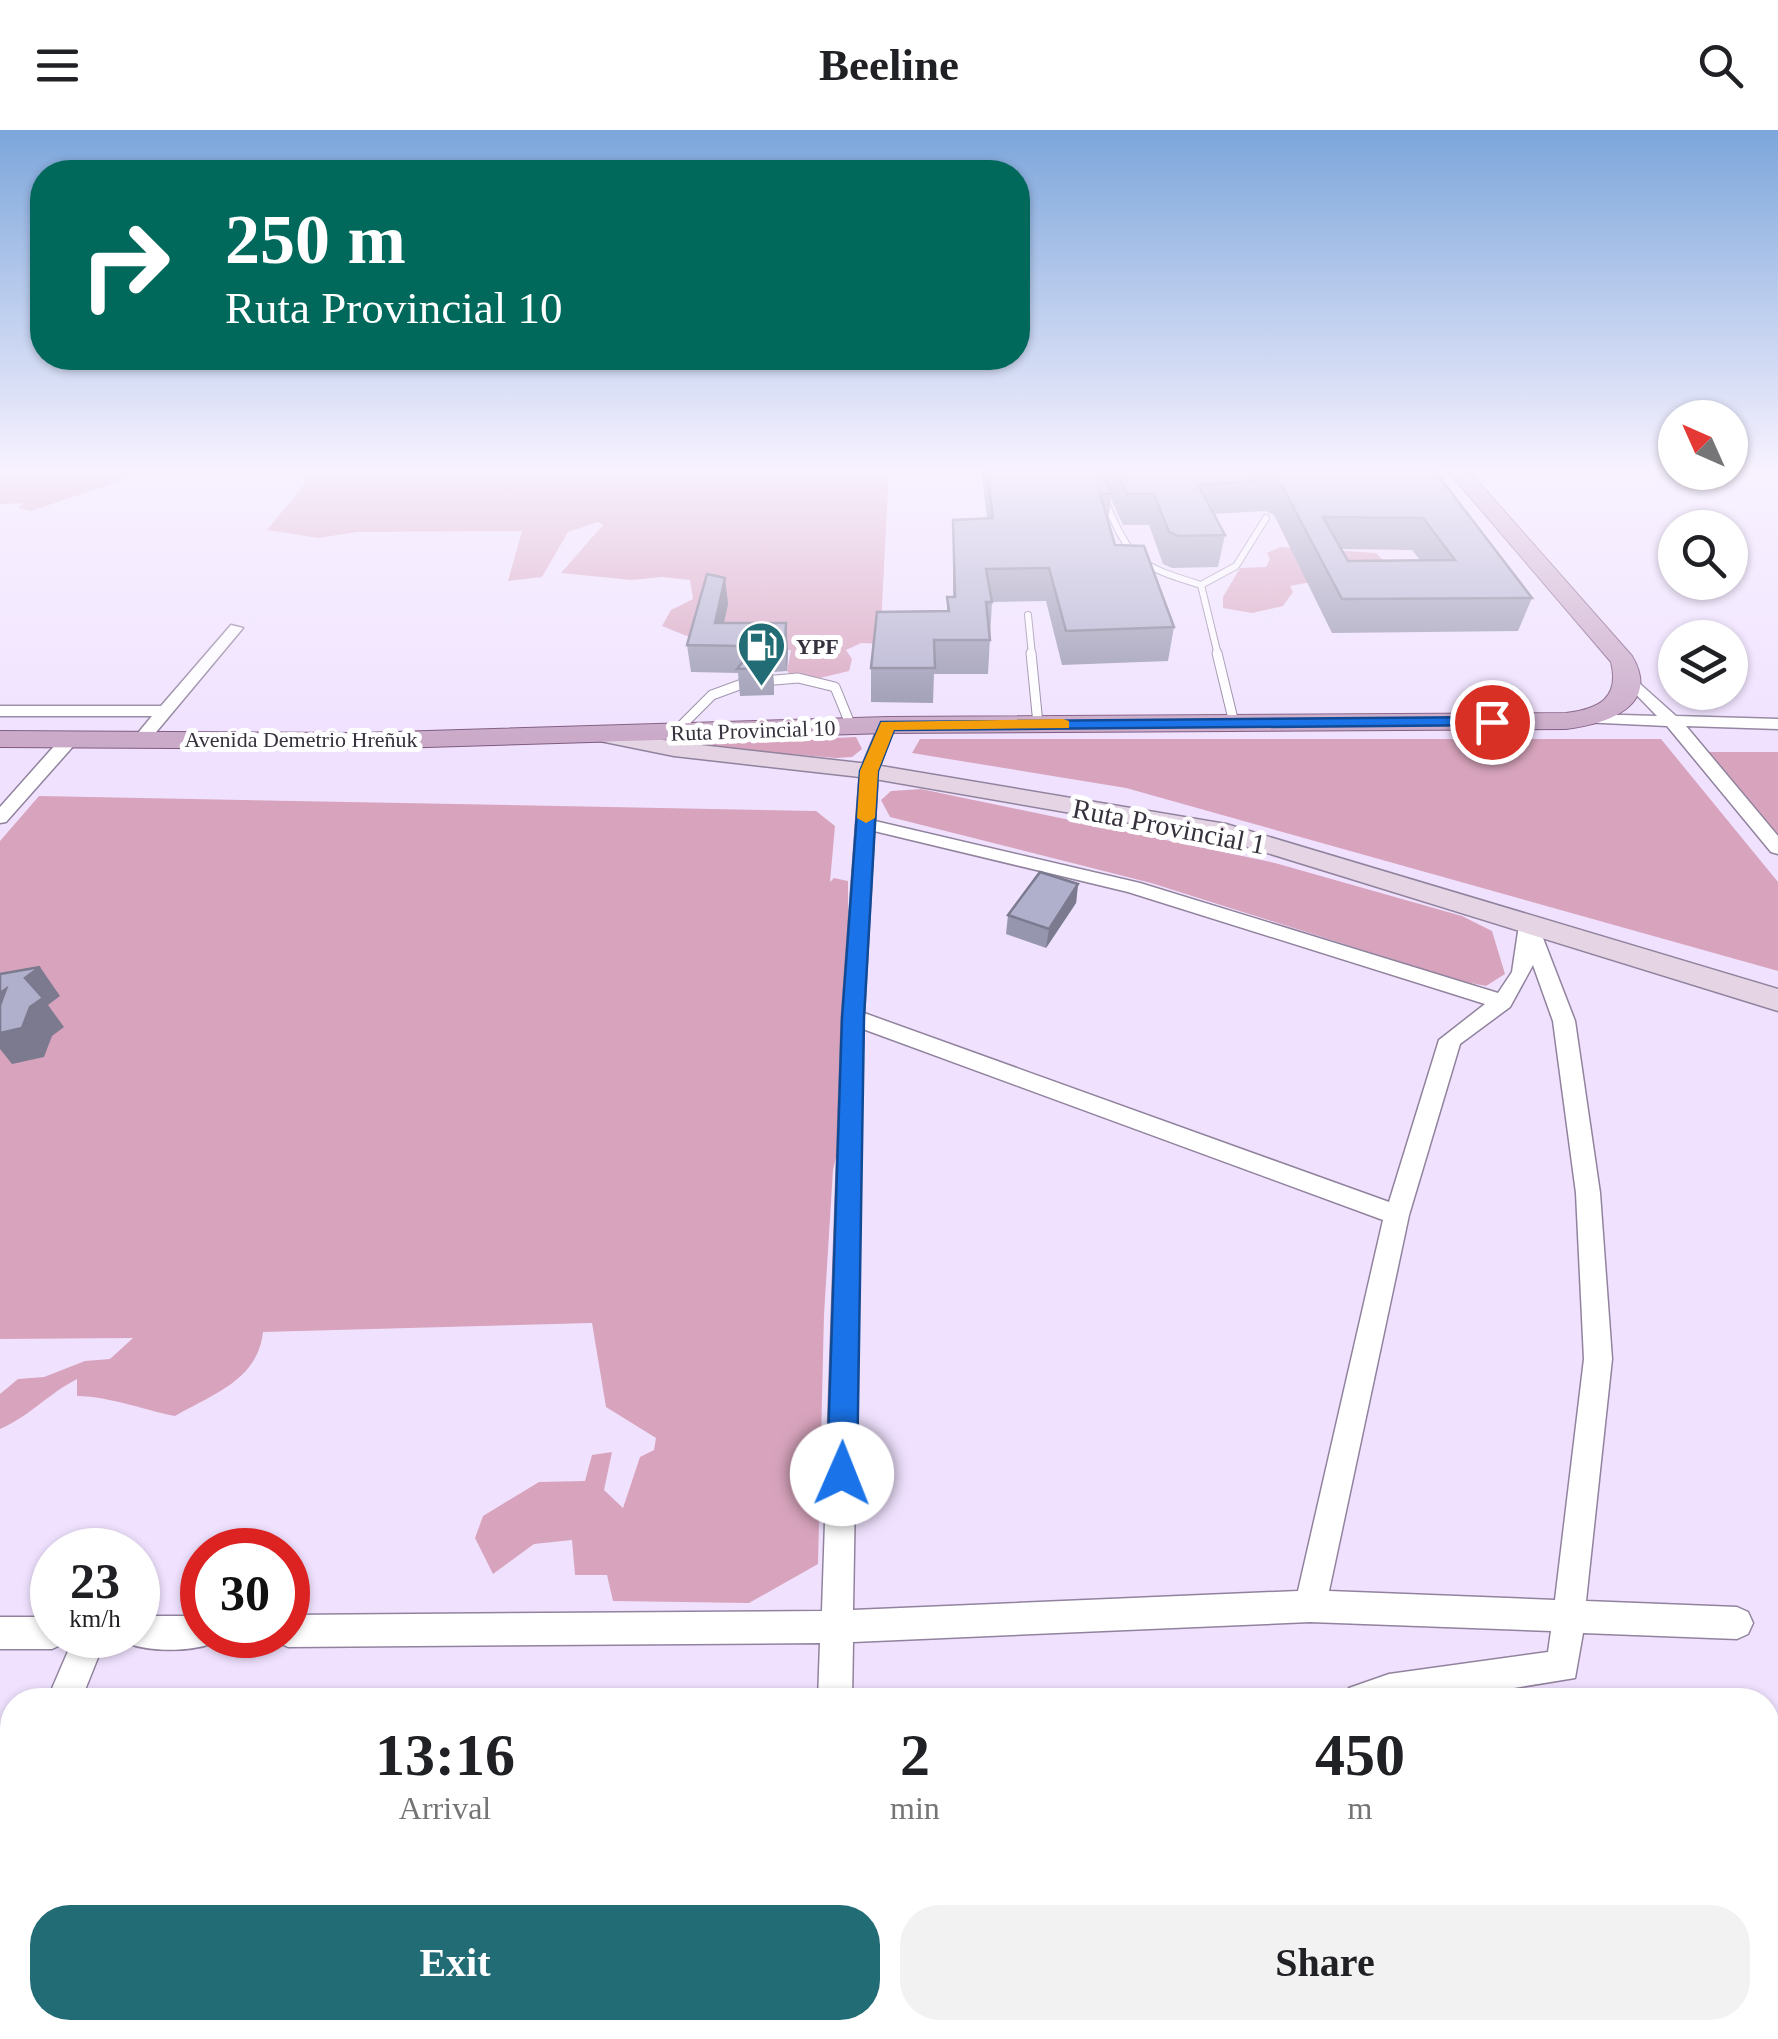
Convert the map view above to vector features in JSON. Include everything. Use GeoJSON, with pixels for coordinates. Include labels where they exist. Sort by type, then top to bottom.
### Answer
{"type":"FeatureCollection","features":[{"type":"Feature","properties":{"kind":"main road"},"geometry":{"type":"LineString","coordinates":[[1534,559],[1623,661],[1630,680],[1626,696],[1611,709],[1588,719]]}},
{"type":"Feature","properties":{"kind":"main road","name":"Ruta Provincial 10"},"geometry":{"type":"LineString","coordinates":[[603,735],[851,726],[1588,719]]}},
{"type":"Feature","properties":{"kind":"main road","name":"Avenida Demetrio Hreñuk"},"geometry":{"type":"LineString","coordinates":[[0,739],[361,741],[603,735]]}},
{"type":"Feature","properties":{"kind":"main road","name":"Ruta Provincial 1"},"geometry":{"type":"LineString","coordinates":[[603,735],[674,748],[869,771],[1226,832],[1778,1000]]}},
{"type":"Feature","properties":{"kind":"street"},"geometry":{"type":"LineString","coordinates":[[141,739],[236,628]]}},
{"type":"Feature","properties":{"kind":"street"},"geometry":{"type":"LineString","coordinates":[[1630,680],[1672,721],[1778,848]]}},
{"type":"Feature","properties":{"kind":"street"},"geometry":{"type":"LineString","coordinates":[[0,710],[165,710]]}},
{"type":"Feature","properties":{"kind":"street"},"geometry":{"type":"LineString","coordinates":[[1588,719],[1778,724]]}},
{"type":"Feature","properties":{"kind":"street"},"geometry":{"type":"LineString","coordinates":[[835,1688],[853,1018],[869,771],[887,726]]}},
{"type":"Feature","properties":{"kind":"street"},"geometry":{"type":"LineString","coordinates":[[0,818],[70,739]]}},
{"type":"Feature","properties":{"kind":"street"},"geometry":{"type":"LineString","coordinates":[[866,824],[1133,887],[1503,1002]]}},
{"type":"Feature","properties":{"kind":"street"},"geometry":{"type":"LineString","coordinates":[[1310,1606],[1397,1215],[1450,1040],[1503,1002],[1522,973],[1529,925]]}},
{"type":"Feature","properties":{"kind":"street"},"geometry":{"type":"LineString","coordinates":[[1410,1688],[1562,1666],[1570,1616],[1597,1340],[1588,1193],[1564,1021],[1529,925]]}},
{"type":"Feature","properties":{"kind":"street"},"geometry":{"type":"LineString","coordinates":[[853,1018],[1397,1215]]}},
{"type":"Feature","properties":{"kind":"street"},"geometry":{"type":"LineString","coordinates":[[310,1631],[838,1627],[1310,1606],[1737,1623]]}},
{"type":"Feature","properties":{"kind":"street"},"geometry":{"type":"LineString","coordinates":[[0,1634],[30,1633]]}},
{"type":"Feature","properties":{"kind":"street"},"geometry":{"type":"LineString","coordinates":[[69,1688],[82,1658]]}},
{"type":"Feature","properties":{"kind":"lane"},"geometry":{"type":"LineString","coordinates":[[1132,559],[1148,569],[1200,585],[1236,566],[1240,559]]}},
{"type":"Feature","properties":{"kind":"lane"},"geometry":{"type":"LineString","coordinates":[[1200,585],[1234,723]]}},
{"type":"Feature","properties":{"kind":"lane"},"geometry":{"type":"LineString","coordinates":[[1028,615],[1038,724]]}},
{"type":"Feature","properties":{"kind":"lane"},"geometry":{"type":"LineString","coordinates":[[775,680],[798,678],[835,686],[851,726]]}},
{"type":"Feature","properties":{"kind":"lane"},"geometry":{"type":"LineString","coordinates":[[675,732],[718,688],[742,684]]}},
{"type":"Feature","properties":{"kind":"shaded area"},"geometry":{"type":"Polygon","coordinates":[[[514,559],[552,559],[542,577],[508,581],[514,559]]]}},
{"type":"Feature","properties":{"kind":"shaded area"},"geometry":{"type":"Polygon","coordinates":[[[573,559],[884,559],[881,625],[912,645],[861,643],[846,650],[852,659],[849,671],[799,683],[787,671],[791,650],[744,650],[727,637],[687,636],[662,626],[671,610],[693,599],[690,580],[631,580],[561,573],[573,559]]]}},
{"type":"Feature","properties":{"kind":"shaded area"},"geometry":{"type":"Polygon","coordinates":[[[1270,559],[1383,560],[1290,586],[1293,592],[1283,606],[1252,613],[1223,608],[1223,597],[1240,568],[1266,567],[1270,559]]]}},
{"type":"Feature","properties":{"kind":"shaded area"},"geometry":{"type":"Polygon","coordinates":[[[856,737],[862,749],[852,757],[836,758],[685,745],[856,737]]]}},
{"type":"Feature","properties":{"kind":"shaded area"},"geometry":{"type":"Polygon","coordinates":[[[920,739],[1661,739],[1778,882],[1778,971],[1126,788],[912,753],[920,739]]]}},
{"type":"Feature","properties":{"kind":"shaded area"},"geometry":{"type":"Polygon","coordinates":[[[1696,752],[1778,752],[1778,850],[1696,752]]]}},
{"type":"Feature","properties":{"kind":"shaded area"},"geometry":{"type":"Polygon","coordinates":[[[921,789],[1275,863],[1462,916],[1492,931],[1505,974],[1486,986],[1461,981],[1151,883],[890,817],[881,800],[891,791],[921,789]]]}},
{"type":"Feature","properties":{"kind":"shaded area"},"geometry":{"type":"Polygon","coordinates":[[[39,796],[816,811],[835,826],[830,882],[834,878],[848,881],[848,986],[841,1029],[839,1144],[833,1170],[824,1315],[818,1564],[749,1603],[613,1601],[607,1575],[575,1575],[572,1540],[534,1544],[493,1574],[475,1538],[483,1516],[539,1482],[585,1481],[592,1455],[612,1452],[604,1490],[623,1508],[640,1457],[654,1450],[656,1438],[606,1407],[592,1323],[263,1332],[259,1348],[243,1374],[175,1416],[77,1396],[77,1379],[0,1429],[0,1394],[18,1379],[44,1377],[85,1361],[110,1359],[133,1338],[0,1339],[0,841],[39,796]]]}},
{"type":"Feature","properties":{"kind":"building"},"geometry":{"type":"Polygon","coordinates":[[[954,559],[1149,559],[1174,627],[1066,631],[1049,568],[986,569],[992,602],[986,602],[990,640],[934,640],[935,668],[871,668],[877,612],[949,611],[947,597],[955,597],[954,559]]]}},
{"type":"Feature","properties":{"kind":"building"},"geometry":{"type":"Polygon","coordinates":[[[1321,559],[1502,559],[1532,598],[1342,599],[1321,559]]]}},
{"type":"Feature","properties":{"kind":"building"},"geometry":{"type":"Polygon","coordinates":[[[707,574],[725,578],[715,623],[786,623],[785,644],[771,645],[765,651],[772,668],[737,669],[747,657],[741,646],[687,645],[707,574]]]}},
{"type":"Feature","properties":{"kind":"building"},"geometry":{"type":"Polygon","coordinates":[[[1040,872],[1078,884],[1049,929],[1008,915],[1040,872]]]}},
{"type":"Feature","properties":{"kind":"building"},"geometry":{"type":"Polygon","coordinates":[[[40,967],[25,978],[43,998],[30,1007],[22,1028],[0,1033],[0,1005],[6,989],[0,993],[0,974],[40,967]]]}},
{"type":"Feature","properties":{"kind":"slow traffic"},"geometry":{"type":"LineString","coordinates":[[866,818],[869,771],[887,726],[1063,724]]}},
{"type":"Feature","properties":{"kind":"place","name":"YPF"},"geometry":{"type":"Point","coordinates":[761,688]}},
{"type":"Feature","properties":{"kind":"route"},"geometry":{"type":"LineString","coordinates":[[842,1474],[853,1018],[869,771],[887,726],[1492,722]]}}]}
